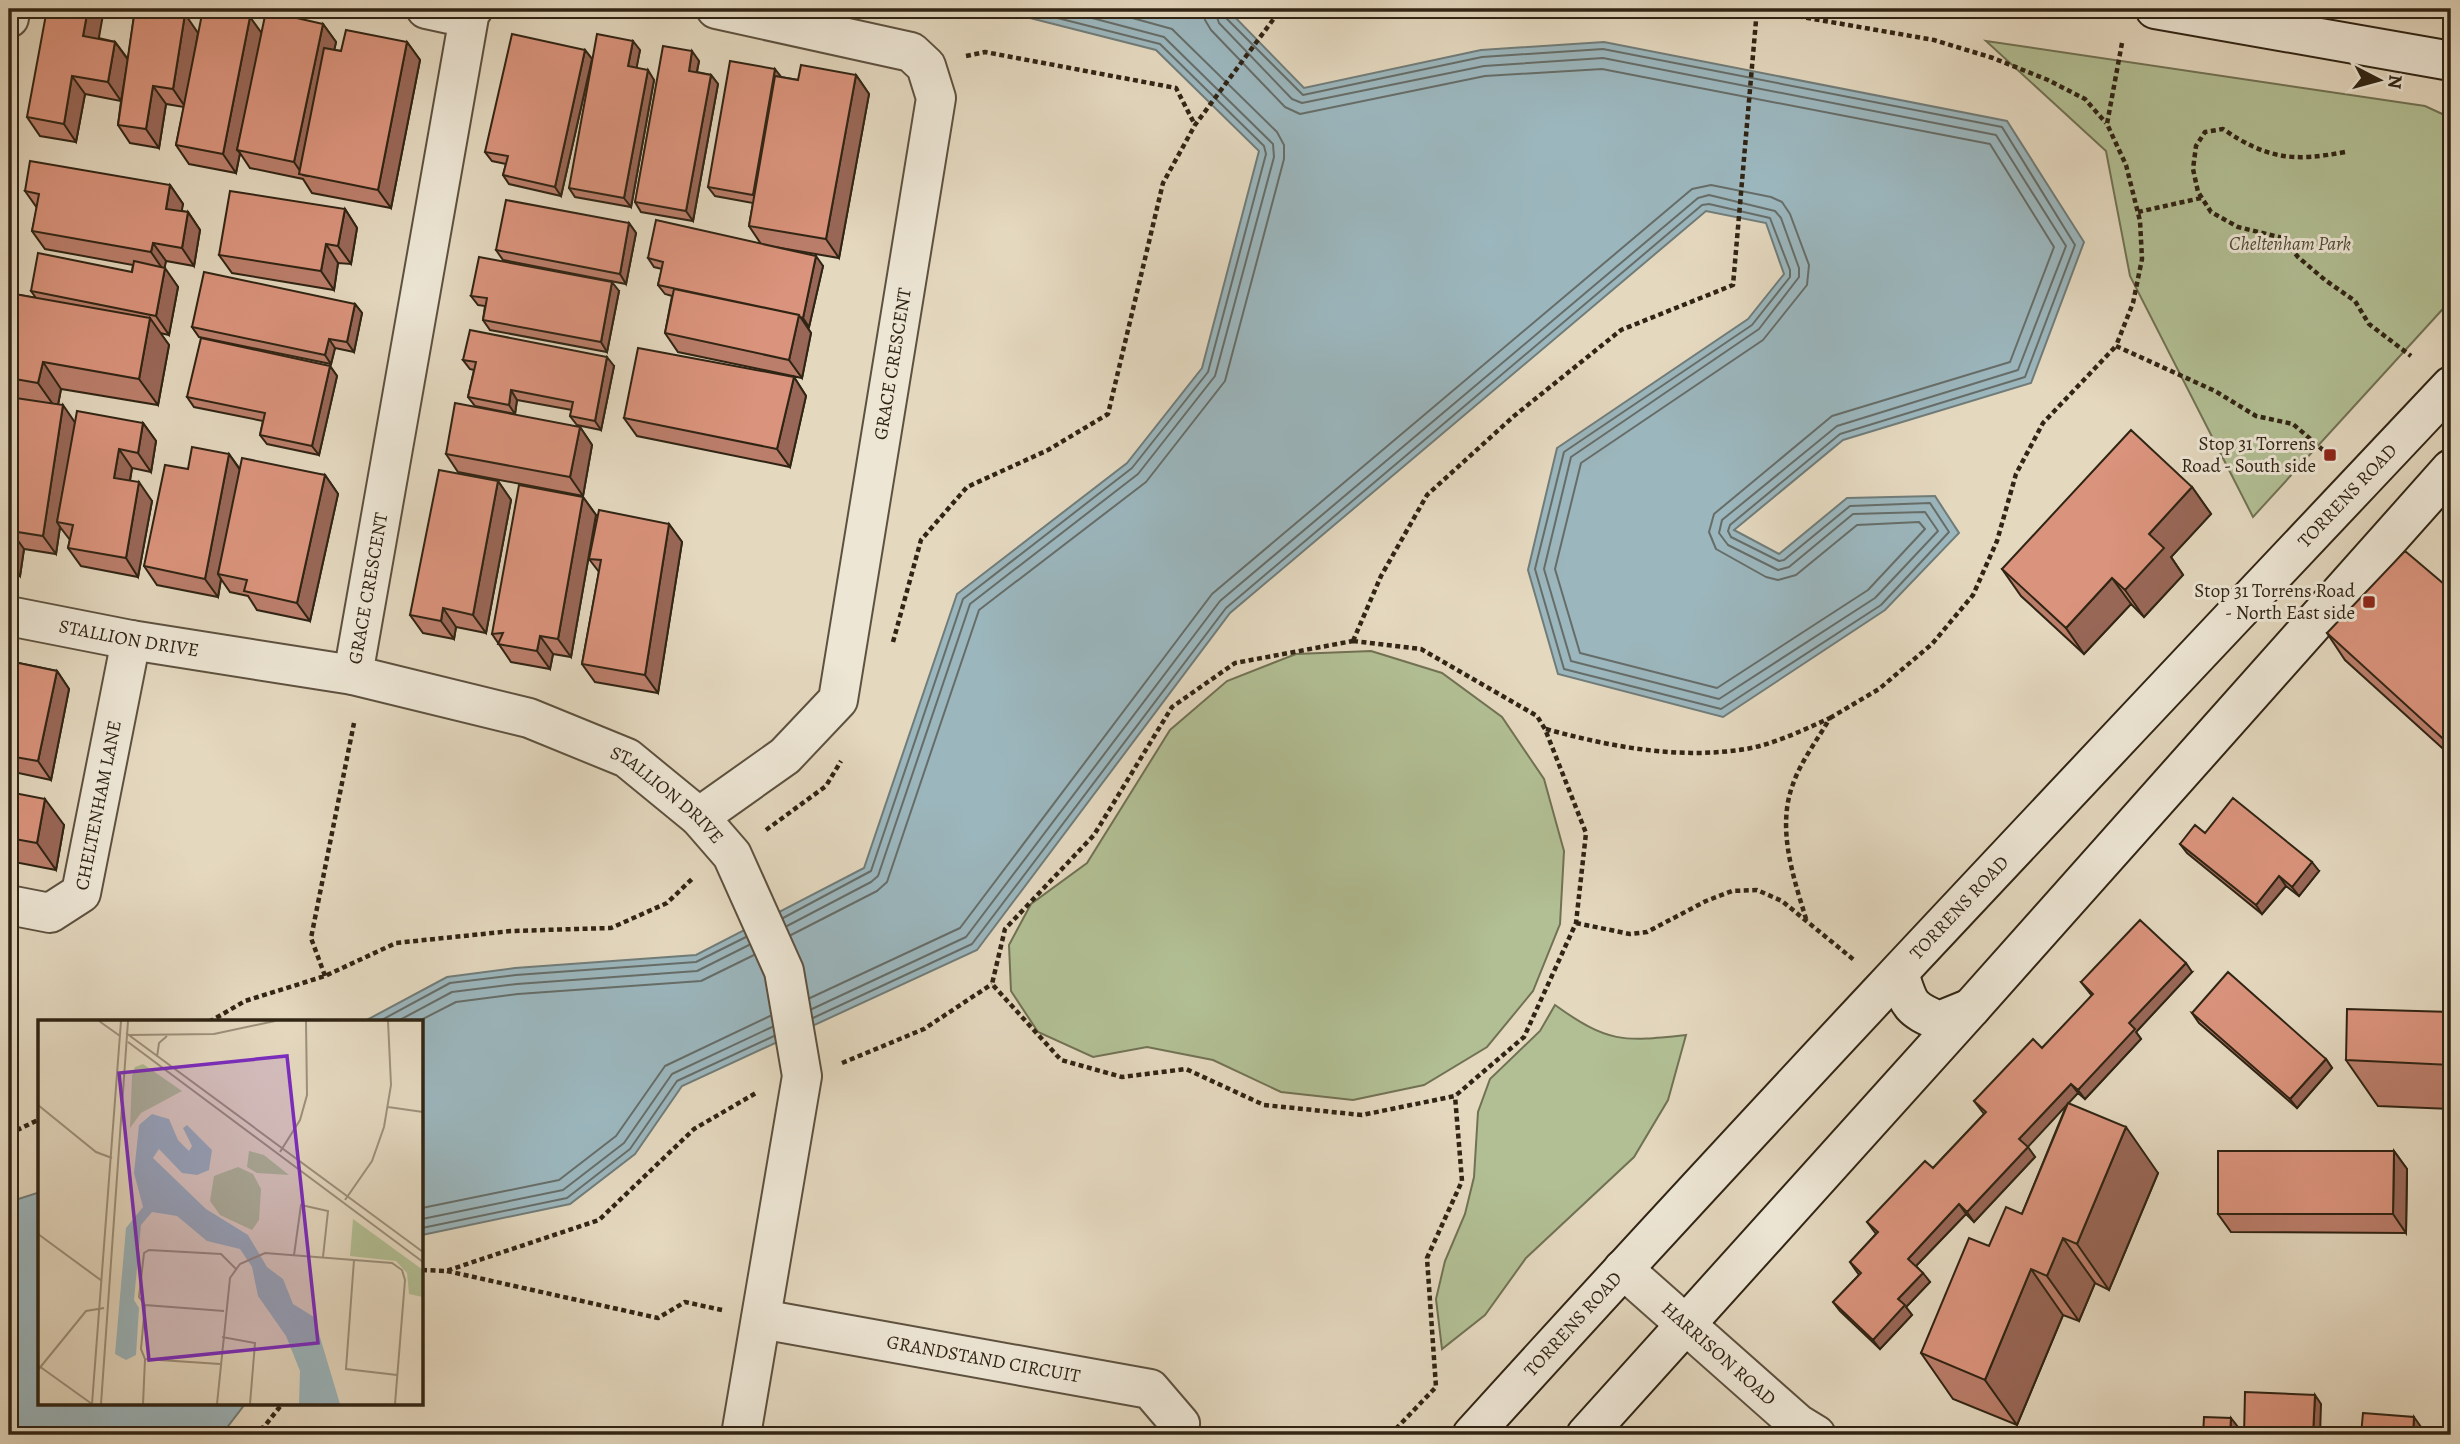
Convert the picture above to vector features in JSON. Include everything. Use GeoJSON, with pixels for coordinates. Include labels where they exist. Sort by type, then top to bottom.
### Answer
{"type":"FeatureCollection","features":[{"type":"Feature","properties":{"kind":"street"},"geometry":{"type":"LineString","coordinates":[[9,18],[10,9]]}},
{"type":"Feature","properties":{"kind":"street"},"geometry":{"type":"LineString","coordinates":[[426,9],[449,14],[472,10]]}},
{"type":"Feature","properties":{"kind":"street","name":"GRACE CRESCENT"},"geometry":{"type":"LineString","coordinates":[[699,817],[785,755],[838,700],[936,98],[926,66],[911,52],[716,9]]}},
{"type":"Feature","properties":{"kind":"street"},"geometry":{"type":"LineString","coordinates":[[2155,9],[2451,61]]}},
{"type":"Feature","properties":{"kind":"street","name":"GRACE CRESCENT"},"geometry":{"type":"LineString","coordinates":[[353,675],[472,10]]}},
{"type":"Feature","properties":{"kind":"street","name":"TORRENS ROAD"},"geometry":{"type":"LineString","coordinates":[[1472,1435],[1899,973],[2451,386]]}},
{"type":"Feature","properties":{"kind":"street"},"geometry":{"type":"LineString","coordinates":[[1586,1435],[1971,1008],[2451,468]]}},
{"type":"Feature","properties":{"kind":"street","name":"STALLION DRIVE"},"geometry":{"type":"LineString","coordinates":[[9,616],[131,640],[353,675],[529,718],[627,758],[699,817],[739,871],[784,971],[801,1082],[746,1316],[741,1435]]}},
{"type":"Feature","properties":{"kind":"street","name":"CHELTENHAM LANE"},"geometry":{"type":"LineString","coordinates":[[9,905],[50,913],[81,894],[131,640]]}},
{"type":"Feature","properties":{"kind":"street"},"geometry":{"type":"LineString","coordinates":[[1899,973],[1908,1002],[1919,1012],[1939,1021],[1971,1008]]}},
{"type":"Feature","properties":{"kind":"street","name":"HARRISON ROAD"},"geometry":{"type":"LineString","coordinates":[[1623,1269],[1798,1424],[1816,1435]]}},
{"type":"Feature","properties":{"kind":"street","name":"GRANDSTAND CIRCUIT"},"geometry":{"type":"LineString","coordinates":[[746,1316],[1150,1389],[1180,1424],[1177,1435]]}},
{"type":"Feature","properties":{"kind":"path"},"geometry":{"type":"LineString","coordinates":[[893,644],[921,540],[967,487],[1048,450],[1108,414],[1164,183],[1195,125],[1281,9]]}},
{"type":"Feature","properties":{"kind":"path"},"geometry":{"type":"LineString","coordinates":[[1316,9],[1328,12],[1339,9]]}},
{"type":"Feature","properties":{"kind":"path"},"geometry":{"type":"LineString","coordinates":[[1353,641],[1381,576],[1427,495],[1514,416],[1621,330],[1733,285],[1757,9],[1934,40],[1993,58],[2048,80],[2085,99],[2106,124],[2126,165],[2140,221],[2142,260],[2133,303],[2116,346],[2043,423],[2015,474],[1997,541],[1973,596],[1932,644],[1879,690],[1830,718],[1789,737],[1740,750],[1700,753],[1652,751],[1545,729]]}},
{"type":"Feature","properties":{"kind":"path"},"geometry":{"type":"LineString","coordinates":[[2106,124],[2122,43]]}},
{"type":"Feature","properties":{"kind":"path"},"geometry":{"type":"LineString","coordinates":[[963,57],[985,52],[1176,89],[1195,125]]}},
{"type":"Feature","properties":{"kind":"path"},"geometry":{"type":"LineString","coordinates":[[2345,152],[2314,158],[2287,158],[2267,154],[2244,144],[2223,129],[2205,131],[2196,146],[2193,169],[2197,192],[2211,212],[2238,227],[2283,238],[2298,257],[2355,301],[2369,324],[2411,356]]}},
{"type":"Feature","properties":{"kind":"path"},"geometry":{"type":"LineString","coordinates":[[2137,212],[2201,198]]}},
{"type":"Feature","properties":{"kind":"path"},"geometry":{"type":"LineString","coordinates":[[2116,346],[2215,391],[2256,416],[2293,425],[2323,450]]}},
{"type":"Feature","properties":{"kind":"path"},"geometry":{"type":"LineString","coordinates":[[446,1270],[599,1220],[694,1129],[761,1090],[801,1082],[830,1083],[844,1060],[924,1029],[992,984],[1005,929],[1094,835],[1172,707],[1235,663],[1353,641],[1421,649],[1537,716],[1545,729],[1586,833],[1576,923],[1524,1037],[1455,1097],[1362,1115],[1264,1105],[1186,1069],[1122,1077],[1061,1060],[992,984]]}},
{"type":"Feature","properties":{"kind":"path"},"geometry":{"type":"LineString","coordinates":[[1807,922],[1790,865],[1786,821],[1793,784],[1830,718]]}},
{"type":"Feature","properties":{"kind":"path"},"geometry":{"type":"LineString","coordinates":[[325,976],[311,938],[354,723]]}},
{"type":"Feature","properties":{"kind":"path"},"geometry":{"type":"LineString","coordinates":[[212,1020],[245,1001],[325,976],[396,943],[511,931],[611,928],[667,902],[689,880],[739,871],[826,786],[846,752]]}},
{"type":"Feature","properties":{"kind":"path"},"geometry":{"type":"LineString","coordinates":[[1576,923],[1630,934],[1647,932],[1706,901],[1732,891],[1757,890],[1782,901],[1857,962]]}},
{"type":"Feature","properties":{"kind":"path"},"geometry":{"type":"LineString","coordinates":[[1390,1435],[1436,1387],[1427,1258],[1462,1181],[1455,1097]]}},
{"type":"Feature","properties":{"kind":"path"},"geometry":{"type":"LineString","coordinates":[[9,1134],[38,1120]]}},
{"type":"Feature","properties":{"kind":"path"},"geometry":{"type":"LineString","coordinates":[[424,1270],[446,1270],[658,1318],[685,1302],[746,1316]]}},
{"type":"Feature","properties":{"kind":"path"},"geometry":{"type":"LineString","coordinates":[[244,1435],[264,1427],[280,1406]]}},
{"type":"Feature","properties":{"kind":"green space","name":"Cheltenham Park"},"geometry":{"type":"Polygon","coordinates":[[[1986,41],[2425,106],[2451,118],[2451,300],[2253,517],[2130,276],[2106,151],[1986,41]]]}},
{"type":"Feature","properties":{"kind":"green space"},"geometry":{"type":"Polygon","coordinates":[[[1371,651],[1442,673],[1502,717],[1544,779],[1564,851],[1560,924],[1533,991],[1487,1047],[1424,1085],[1353,1100],[1281,1092],[1213,1060],[1147,1047],[1093,1057],[1038,1032],[1011,991],[1009,945],[1031,904],[1087,863],[1170,730],[1227,681],[1296,654],[1371,651]]]}},
{"type":"Feature","properties":{"kind":"green space"},"geometry":{"type":"Polygon","coordinates":[[[1555,1005],[1589,1027],[1616,1037],[1646,1039],[1686,1035],[1668,1100],[1634,1157],[1526,1258],[1485,1315],[1442,1349],[1436,1299],[1445,1261],[1465,1214],[1474,1177],[1478,1112],[1490,1079],[1540,1031],[1555,1005]]]}},
{"type":"Feature","properties":{"kind":"water"},"geometry":{"type":"Polygon","coordinates":[[[983,9],[1227,9],[1304,88],[1481,50],[1604,42],[2007,121],[2084,242],[2031,383],[1843,440],[1734,530],[1779,554],[1847,498],[1935,496],[1959,533],[1885,610],[1723,717],[1558,674],[1528,570],[1557,448],[1748,319],[1784,274],[1766,223],[1706,211],[1230,613],[977,950],[682,1086],[635,1154],[570,1204],[424,1235],[424,1020],[367,1020],[447,977],[515,968],[696,955],[864,868],[957,594],[1127,463],[1202,368],[1259,151],[1156,50],[1026,17],[983,9]]]}},
{"type":"Feature","properties":{"kind":"water"},"geometry":{"type":"Polygon","coordinates":[[[38,1193],[38,1406],[243,1406],[222,1434],[9,1435],[9,1202],[38,1193]]]}},
{"type":"Feature","properties":{"kind":"building"},"geometry":{"type":"Polygon","coordinates":[[[47,9],[88,9],[83,36],[115,42],[108,82],[72,76],[64,124],[27,117],[47,9]]]}},
{"type":"Feature","properties":{"kind":"building"},"geometry":{"type":"Polygon","coordinates":[[[135,9],[163,9],[185,14],[173,89],[153,86],[146,129],[118,125],[135,9]]]}},
{"type":"Feature","properties":{"kind":"building"},"geometry":{"type":"Polygon","coordinates":[[[203,9],[250,17],[223,154],[176,145],[203,9]]]}},
{"type":"Feature","properties":{"kind":"building"},"geometry":{"type":"Polygon","coordinates":[[[266,11],[323,24],[294,162],[237,150],[266,11]]]}},
{"type":"Feature","properties":{"kind":"building"},"geometry":{"type":"Polygon","coordinates":[[[346,30],[407,42],[378,190],[299,174],[324,48],[341,51],[346,30]]]}},
{"type":"Feature","properties":{"kind":"building"},"geometry":{"type":"Polygon","coordinates":[[[512,34],[585,50],[555,187],[503,175],[508,156],[485,152],[512,34]]]}},
{"type":"Feature","properties":{"kind":"building"},"geometry":{"type":"Polygon","coordinates":[[[597,34],[633,41],[628,66],[648,70],[624,198],[569,188],[597,34]]]}},
{"type":"Feature","properties":{"kind":"building"},"geometry":{"type":"Polygon","coordinates":[[[663,46],[692,51],[689,71],[711,75],[686,211],[635,202],[663,46]]]}},
{"type":"Feature","properties":{"kind":"building"},"geometry":{"type":"Polygon","coordinates":[[[730,61],[775,69],[753,195],[708,187],[730,61]]]}},
{"type":"Feature","properties":{"kind":"building"},"geometry":{"type":"Polygon","coordinates":[[[801,65],[856,75],[826,239],[749,226],[775,76],[798,80],[801,65]]]}},
{"type":"Feature","properties":{"kind":"building"},"geometry":{"type":"Polygon","coordinates":[[[30,161],[170,185],[166,209],[188,212],[182,248],[153,243],[151,252],[32,231],[39,194],[25,191],[30,161]]]}},
{"type":"Feature","properties":{"kind":"building"},"geometry":{"type":"Polygon","coordinates":[[[230,191],[345,209],[338,246],[326,244],[321,271],[219,255],[230,191]]]}},
{"type":"Feature","properties":{"kind":"building"},"geometry":{"type":"Polygon","coordinates":[[[506,200],[629,223],[620,274],[496,250],[506,200]]]}},
{"type":"Feature","properties":{"kind":"building"},"geometry":{"type":"Polygon","coordinates":[[[656,220],[816,256],[803,318],[658,285],[663,262],[648,258],[656,220]]]}},
{"type":"Feature","properties":{"kind":"building"},"geometry":{"type":"Polygon","coordinates":[[[38,253],[132,272],[134,261],[165,268],[156,316],[31,291],[38,253]]]}},
{"type":"Feature","properties":{"kind":"building"},"geometry":{"type":"Polygon","coordinates":[[[479,257],[612,282],[601,342],[483,320],[487,298],[471,296],[479,257]]]}},
{"type":"Feature","properties":{"kind":"building"},"geometry":{"type":"Polygon","coordinates":[[[204,272],[355,304],[347,342],[329,339],[325,355],[192,327],[204,272]]]}},
{"type":"Feature","properties":{"kind":"building"},"geometry":{"type":"Polygon","coordinates":[[[674,289],[799,315],[789,360],[665,333],[674,289]]]}},
{"type":"Feature","properties":{"kind":"building"},"geometry":{"type":"Polygon","coordinates":[[[9,293],[150,318],[139,379],[43,362],[38,383],[9,378],[9,293]]]}},
{"type":"Feature","properties":{"kind":"building"},"geometry":{"type":"Polygon","coordinates":[[[470,330],[607,357],[595,421],[570,416],[573,402],[511,390],[509,405],[468,397],[476,362],[463,360],[470,330]]]}},
{"type":"Feature","properties":{"kind":"building"},"geometry":{"type":"Polygon","coordinates":[[[201,338],[330,366],[312,446],[260,435],[265,413],[187,397],[201,338]]]}},
{"type":"Feature","properties":{"kind":"building"},"geometry":{"type":"Polygon","coordinates":[[[638,348],[794,377],[777,449],[624,418],[638,348]]]}},
{"type":"Feature","properties":{"kind":"building"},"geometry":{"type":"Polygon","coordinates":[[[9,397],[63,405],[43,536],[11,531],[9,546],[9,397]]]}},
{"type":"Feature","properties":{"kind":"building"},"geometry":{"type":"Polygon","coordinates":[[[455,403],[580,427],[570,477],[446,454],[455,403]]]}},
{"type":"Feature","properties":{"kind":"building"},"geometry":{"type":"Polygon","coordinates":[[[77,411],[143,423],[138,453],[119,449],[114,478],[139,482],[126,558],[68,548],[73,525],[57,522],[77,411]]]}},
{"type":"Feature","properties":{"kind":"building"},"geometry":{"type":"Polygon","coordinates":[[[2131,430],[2192,487],[2149,534],[2164,548],[2125,590],[2112,578],[2066,628],[2002,569],[2131,430]]]}},
{"type":"Feature","properties":{"kind":"building"},"geometry":{"type":"Polygon","coordinates":[[[192,447],[229,454],[205,579],[144,566],[165,465],[188,469],[192,447]]]}},
{"type":"Feature","properties":{"kind":"building"},"geometry":{"type":"Polygon","coordinates":[[[242,458],[325,475],[297,603],[244,591],[247,580],[218,574],[242,458]]]}},
{"type":"Feature","properties":{"kind":"building"},"geometry":{"type":"Polygon","coordinates":[[[439,470],[498,481],[473,615],[443,608],[441,621],[410,615],[439,470]]]}},
{"type":"Feature","properties":{"kind":"building"},"geometry":{"type":"Polygon","coordinates":[[[519,485],[583,497],[558,639],[540,636],[537,651],[498,644],[503,633],[492,634],[519,485]]]}},
{"type":"Feature","properties":{"kind":"building"},"geometry":{"type":"Polygon","coordinates":[[[599,510],[669,524],[645,675],[582,664],[601,560],[589,559],[599,510]]]}},
{"type":"Feature","properties":{"kind":"building"},"geometry":{"type":"Polygon","coordinates":[[[2405,551],[2451,590],[2451,746],[2327,633],[2405,551]]]}},
{"type":"Feature","properties":{"kind":"building"},"geometry":{"type":"Polygon","coordinates":[[[9,661],[57,671],[38,761],[9,756],[9,661]]]}},
{"type":"Feature","properties":{"kind":"building"},"geometry":{"type":"Polygon","coordinates":[[[9,792],[45,799],[37,843],[9,838],[9,792]]]}},
{"type":"Feature","properties":{"kind":"building"},"geometry":{"type":"Polygon","coordinates":[[[2233,798],[2312,862],[2292,887],[2279,876],[2256,905],[2180,844],[2195,825],[2205,833],[2233,798]]]}},
{"type":"Feature","properties":{"kind":"building"},"geometry":{"type":"Polygon","coordinates":[[[2140,920],[2186,963],[2129,1023],[2135,1029],[2078,1090],[2071,1084],[2019,1139],[2028,1147],[1967,1212],[1959,1204],[1908,1259],[1923,1273],[1898,1299],[1905,1305],[1873,1340],[1833,1302],[1861,1273],[1850,1262],[1878,1232],[1867,1222],[1925,1161],[1933,1168],[1986,1112],[1974,1101],[2033,1039],[2042,1048],[2093,994],[2081,982],[2140,920]]]}},
{"type":"Feature","properties":{"kind":"building"},"geometry":{"type":"Polygon","coordinates":[[[2228,972],[2326,1059],[2290,1099],[2192,1013],[2228,972]]]}},
{"type":"Feature","properties":{"kind":"building"},"geometry":{"type":"Polygon","coordinates":[[[2347,1009],[2451,1012],[2451,1065],[2346,1060],[2347,1009]]]}},
{"type":"Feature","properties":{"kind":"building"},"geometry":{"type":"Polygon","coordinates":[[[2068,1103],[2126,1127],[2077,1244],[2063,1238],[2047,1276],[2031,1269],[1985,1380],[1921,1353],[1969,1238],[1989,1246],[2006,1207],[2022,1214],[2068,1103]]]}},
{"type":"Feature","properties":{"kind":"building"},"geometry":{"type":"Polygon","coordinates":[[[2218,1151],[2394,1151],[2393,1214],[2218,1214],[2218,1151]]]}},
{"type":"Feature","properties":{"kind":"building"},"geometry":{"type":"Polygon","coordinates":[[[2245,1392],[2315,1395],[2313,1435],[2244,1435],[2245,1392]]]}},
{"type":"Feature","properties":{"kind":"building"},"geometry":{"type":"Polygon","coordinates":[[[2363,1413],[2414,1417],[2413,1435],[2361,1435],[2363,1413]]]}},
{"type":"Feature","properties":{"kind":"building"},"geometry":{"type":"Polygon","coordinates":[[[2204,1417],[2231,1418],[2230,1435],[2203,1435],[2204,1417]]]}},
{"type":"Feature","properties":{"kind":"place","name":"Stop 31 Torrens Road - South side"},"geometry":{"type":"Point","coordinates":[2330,455]}},
{"type":"Feature","properties":{"kind":"place","name":"Stop 31 Torrens Road - North East side"},"geometry":{"type":"Point","coordinates":[2369,602]}}]}
